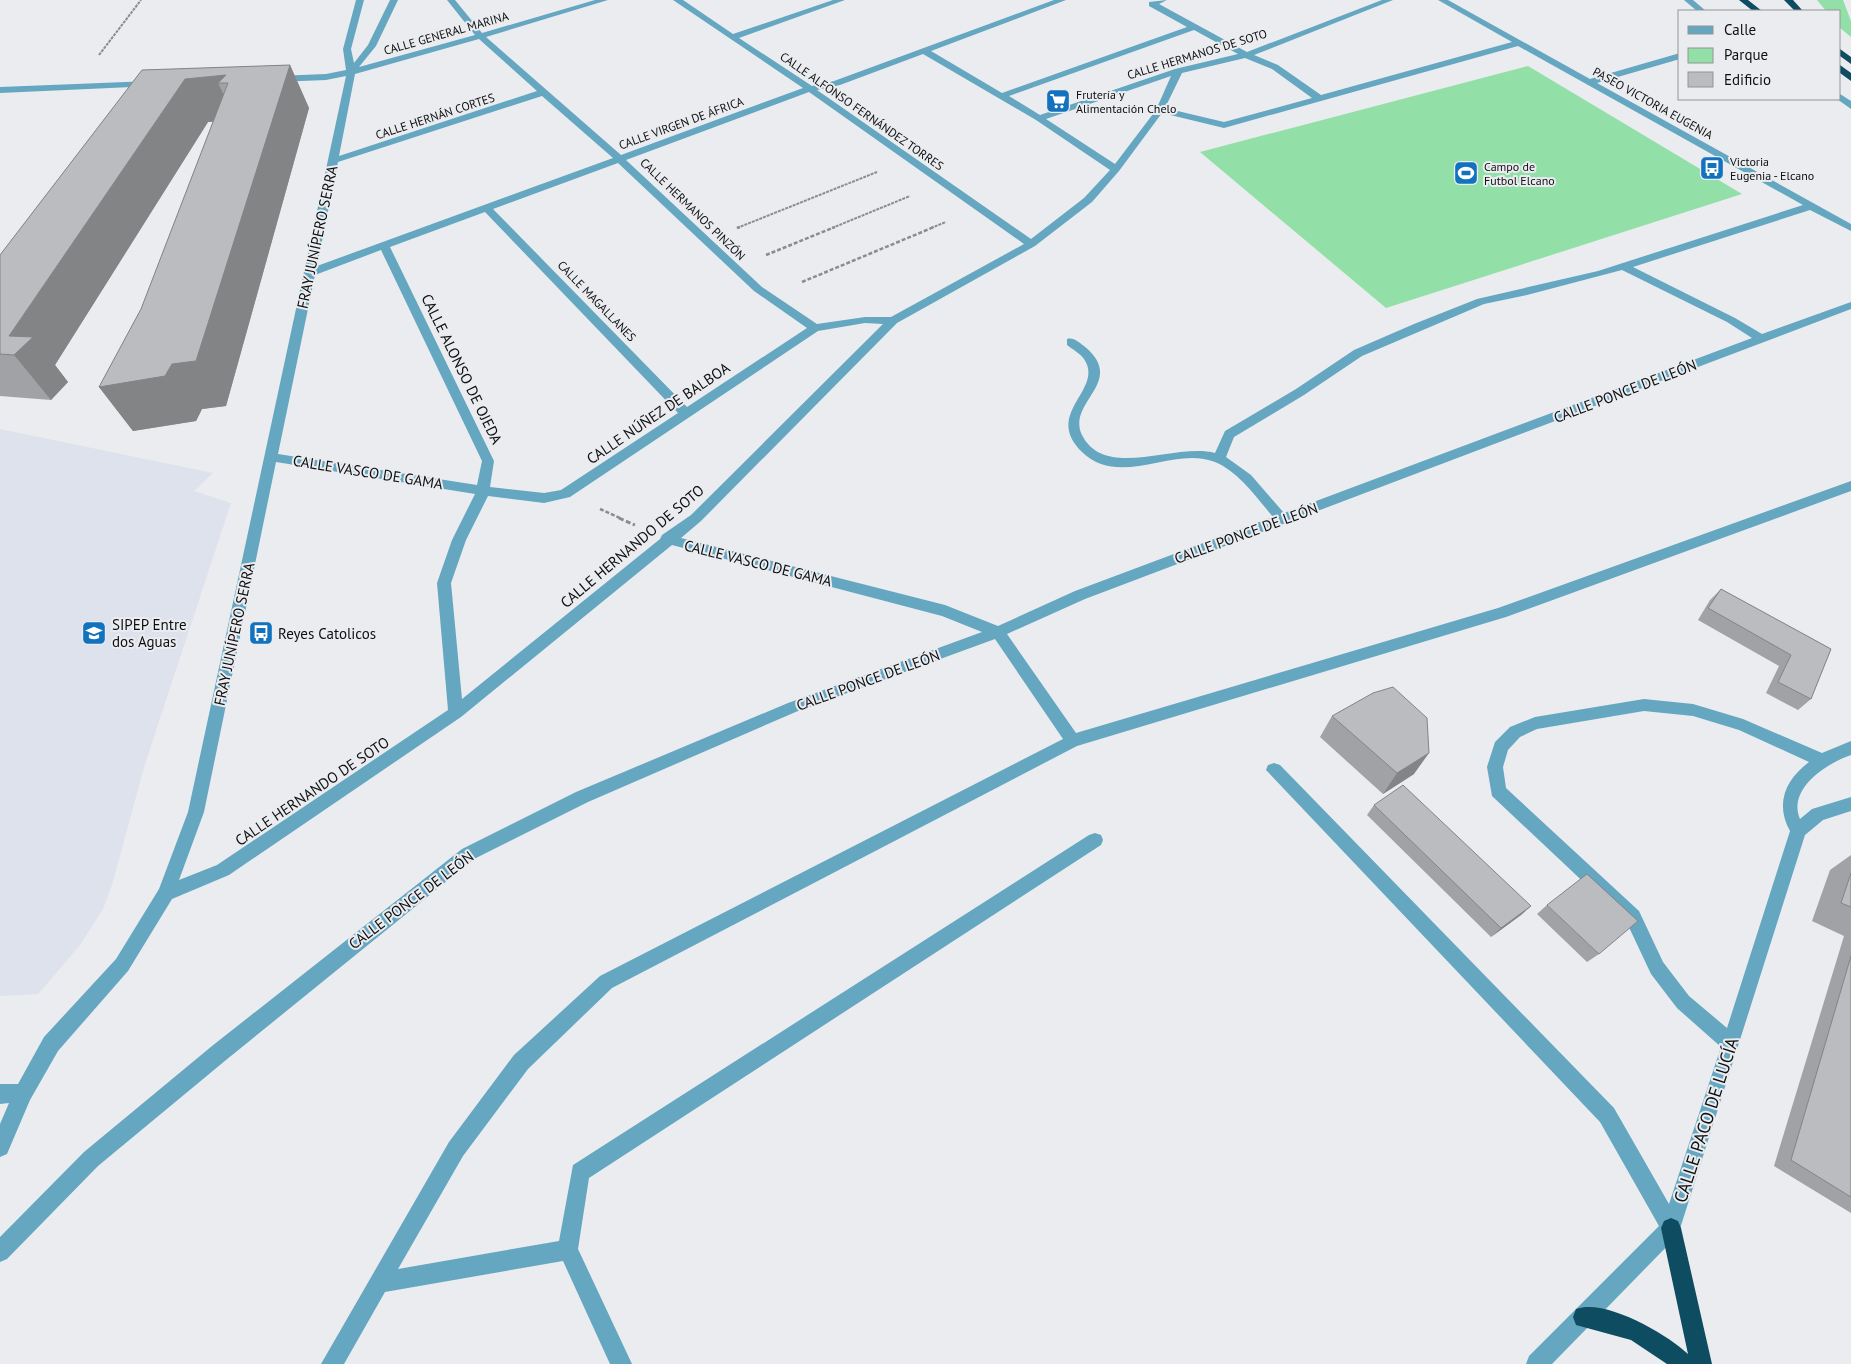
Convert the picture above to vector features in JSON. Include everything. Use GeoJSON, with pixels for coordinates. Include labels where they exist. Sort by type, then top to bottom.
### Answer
{"type":"FeatureCollection","features":[{"type":"Feature","properties":{"kind":"highway"},"geometry":{"type":"LineString","coordinates":[[1743,0],[1757,10]]}},
{"type":"Feature","properties":{"kind":"highway"},"geometry":{"type":"LineString","coordinates":[[1777,0],[1787,10]]}},
{"type":"Feature","properties":{"kind":"highway"},"geometry":{"type":"LineString","coordinates":[[1788,0],[1797,10]]}},
{"type":"Feature","properties":{"kind":"highway"},"geometry":{"type":"LineString","coordinates":[[1841,53],[1851,62]]}},
{"type":"Feature","properties":{"kind":"highway"},"geometry":{"type":"LineString","coordinates":[[1841,70],[1851,78]]}},
{"type":"Feature","properties":{"kind":"highway"},"geometry":{"type":"LineString","coordinates":[[1671,1228],[1700,1364]]}},
{"type":"Feature","properties":{"kind":"highway"},"geometry":{"type":"LineString","coordinates":[[1584,1317],[1616,1322],[1653,1338],[1683,1364]]}},
{"type":"Feature","properties":{"kind":"street"},"geometry":{"type":"LineString","coordinates":[[351,72],[347,49],[360,0]]}},
{"type":"Feature","properties":{"kind":"street"},"geometry":{"type":"LineString","coordinates":[[351,72],[372,46],[394,0]]}},
{"type":"Feature","properties":{"kind":"street","name":"CALLE HERMANOS PINZÓN"},"geometry":{"type":"LineString","coordinates":[[450,0],[480,36],[620,159],[766,296],[815,328]]}},
{"type":"Feature","properties":{"kind":"street","name":"CALLE GENERAL MARINA"},"geometry":{"type":"LineString","coordinates":[[268,79],[326,77],[351,72],[604,0]]}},
{"type":"Feature","properties":{"kind":"street","name":"CALLE ALFONSO FERNÁNDEZ TORRES"},"geometry":{"type":"LineString","coordinates":[[677,0],[810,89],[1031,244]]}},
{"type":"Feature","properties":{"kind":"street"},"geometry":{"type":"LineString","coordinates":[[732,37],[841,0]]}},
{"type":"Feature","properties":{"kind":"street","name":"CALLE VIRGEN DE ÁFRICA"},"geometry":{"type":"LineString","coordinates":[[309,272],[810,89],[837,83],[1062,0]]}},
{"type":"Feature","properties":{"kind":"street"},"geometry":{"type":"LineString","coordinates":[[1163,0],[1152,4],[1246,56],[1275,67],[1320,99]]}},
{"type":"Feature","properties":{"kind":"street","name":"CALLE HERMANOS DE SOTO"},"geometry":{"type":"LineString","coordinates":[[1039,118],[1178,71],[1246,56],[1389,0]]}},
{"type":"Feature","properties":{"kind":"street","name":"PASEO VICTORIA EUGENIA"},"geometry":{"type":"LineString","coordinates":[[1442,0],[1851,228]]}},
{"type":"Feature","properties":{"kind":"street"},"geometry":{"type":"LineString","coordinates":[[1688,0],[1701,10]]}},
{"type":"Feature","properties":{"kind":"street"},"geometry":{"type":"LineString","coordinates":[[1001,96],[1194,27]]}},
{"type":"Feature","properties":{"kind":"street"},"geometry":{"type":"LineString","coordinates":[[1160,110],[1224,126],[1519,43]]}},
{"type":"Feature","properties":{"kind":"street"},"geometry":{"type":"LineString","coordinates":[[924,51],[1039,118],[1116,170]]}},
{"type":"Feature","properties":{"kind":"street"},"geometry":{"type":"LineString","coordinates":[[1590,82],[1678,57]]}},
{"type":"Feature","properties":{"kind":"street","name":"CALLE HERNANDO DE SOTO"},"geometry":{"type":"LineString","coordinates":[[166,893],[223,870],[456,713],[696,518],[893,321],[1031,244],[1088,200],[1116,170],[1160,110],[1178,71]]}},
{"type":"Feature","properties":{"kind":"street","name":"FRAY JUNÍPERO SERRA"},"geometry":{"type":"LineString","coordinates":[[0,1147],[23,1093],[51,1044],[122,965],[166,893],[196,812],[272,457],[351,72]]}},
{"type":"Feature","properties":{"kind":"street"},"geometry":{"type":"LineString","coordinates":[[0,90],[162,83]]}},
{"type":"Feature","properties":{"kind":"street","name":"CALLE HERNÁN CORTES"},"geometry":{"type":"LineString","coordinates":[[334,160],[347,158],[544,92]]}},
{"type":"Feature","properties":{"kind":"street"},"geometry":{"type":"LineString","coordinates":[[1841,98],[1851,106]]}},
{"type":"Feature","properties":{"kind":"street"},"geometry":{"type":"LineString","coordinates":[[1219,458],[1229,434],[1300,392],[1358,352],[1481,301],[1527,292],[1623,266],[1811,206]]}},
{"type":"Feature","properties":{"kind":"street","name":"CALLE MAGALLANES"},"geometry":{"type":"LineString","coordinates":[[487,208],[686,414]]}},
{"type":"Feature","properties":{"kind":"street","name":"CALLE ALONSO DE OJEDA"},"geometry":{"type":"LineString","coordinates":[[384,246],[488,461],[481,499],[459,540],[444,583],[456,713]]}},
{"type":"Feature","properties":{"kind":"street"},"geometry":{"type":"LineString","coordinates":[[1623,266],[1731,320],[1762,339]]}},
{"type":"Feature","properties":{"kind":"street","name":"CALLE PONCE DE LEÓN"},"geometry":{"type":"LineString","coordinates":[[0,1252],[91,1159],[241,1034],[468,854],[582,797],[793,707],[998,632],[1080,594],[1284,520],[1851,305]]}},
{"type":"Feature","properties":{"kind":"street","name":"CALLE NÚÑEZ DE BALBOA"},"geometry":{"type":"LineString","coordinates":[[565,494],[815,328],[865,320],[893,321]]}},
{"type":"Feature","properties":{"kind":"street"},"geometry":{"type":"LineString","coordinates":[[1071,342],[1084,350],[1092,360],[1096,372],[1094,383],[1073,419],[1073,430],[1079,442],[1090,452],[1108,460],[1127,463],[1189,453],[1219,458],[1236,470],[1284,520]]}},
{"type":"Feature","properties":{"kind":"street","name":"CALLE VASCO DE GAMA"},"geometry":{"type":"LineString","coordinates":[[272,457],[522,497],[544,498],[565,494]]}},
{"type":"Feature","properties":{"kind":"street"},"geometry":{"type":"LineString","coordinates":[[332,1364],[456,1149],[521,1062],[606,982],[1073,741],[1500,613],[1851,486]]}},
{"type":"Feature","properties":{"kind":"street","name":"CALLE VASCO DE GAMA"},"geometry":{"type":"LineString","coordinates":[[668,539],[944,611],[998,632]]}},
{"type":"Feature","properties":{"kind":"street"},"geometry":{"type":"LineString","coordinates":[[998,632],[1073,741]]}},
{"type":"Feature","properties":{"kind":"street"},"geometry":{"type":"LineString","coordinates":[[1732,1044],[1683,1002],[1657,968],[1633,917],[1498,790],[1495,768],[1501,747],[1515,732],[1535,723],[1644,705],[1693,710],[1743,725],[1823,761]]}},
{"type":"Feature","properties":{"kind":"street"},"geometry":{"type":"LineString","coordinates":[[1851,748],[1823,761],[1800,781],[1792,794],[1790,814],[1798,831],[1818,814],[1851,804]]}},
{"type":"Feature","properties":{"kind":"street"},"geometry":{"type":"LineString","coordinates":[[1274,770],[1607,1115],[1671,1228]]}},
{"type":"Feature","properties":{"kind":"street","name":"CALLE PACO DE LUCÍA"},"geometry":{"type":"LineString","coordinates":[[1537,1364],[1671,1228],[1732,1044],[1798,831]]}},
{"type":"Feature","properties":{"kind":"street"},"geometry":{"type":"LineString","coordinates":[[621,1364],[568,1250],[580,1172],[1095,840]]}},
{"type":"Feature","properties":{"kind":"street"},"geometry":{"type":"LineString","coordinates":[[0,1094],[23,1093]]}},
{"type":"Feature","properties":{"kind":"street"},"geometry":{"type":"LineString","coordinates":[[379,1283],[568,1250]]}},
{"type":"Feature","properties":{"kind":"path"},"geometry":{"type":"LineString","coordinates":[[75,87],[141,0]]}},
{"type":"Feature","properties":{"kind":"path"},"geometry":{"type":"LineString","coordinates":[[706,240],[910,159]]}},
{"type":"Feature","properties":{"kind":"path"},"geometry":{"type":"LineString","coordinates":[[735,268],[943,182]]}},
{"type":"Feature","properties":{"kind":"path"},"geometry":{"type":"LineString","coordinates":[[766,296],[980,208]]}},
{"type":"Feature","properties":{"kind":"path","name":"CALLE VASCO DE GAMA"},"geometry":{"type":"LineString","coordinates":[[565,494],[668,539]]}},
{"type":"Feature","properties":{"kind":"shaded area","name":"SIPEP Entre dos Aguas"},"geometry":{"type":"Polygon","coordinates":[[[0,429],[213,473],[194,491],[231,503],[145,764],[112,885],[103,909],[80,945],[38,994],[0,996],[0,429]]]}},
{"type":"Feature","properties":{"kind":"green space"},"geometry":{"type":"Polygon","coordinates":[[[1817,0],[1843,0],[1851,21],[1851,37],[1841,29],[1841,10],[1825,10],[1817,0]]]}},
{"type":"Feature","properties":{"kind":"green space","name":"Campo de Futbol Elcano"},"geometry":{"type":"Polygon","coordinates":[[[1528,66],[1742,194],[1386,308],[1200,152],[1528,66]]]}},
{"type":"Feature","properties":{"kind":"building"},"geometry":{"type":"Polygon","coordinates":[[[290,65],[196,361],[172,364],[165,376],[99,387],[141,309],[228,83],[218,83],[226,75],[185,79],[9,336],[33,337],[14,355],[0,354],[0,255],[142,70],[290,65]]]}},
{"type":"Feature","properties":{"kind":"building"},"geometry":{"type":"Polygon","coordinates":[[[1721,589],[1831,649],[1811,699],[1778,682],[1791,655],[1708,608],[1721,589]]]}},
{"type":"Feature","properties":{"kind":"building"},"geometry":{"type":"Polygon","coordinates":[[[1393,687],[1427,718],[1429,753],[1397,773],[1332,716],[1373,693],[1393,687]]]}},
{"type":"Feature","properties":{"kind":"building"},"geometry":{"type":"Polygon","coordinates":[[[1403,785],[1531,906],[1501,928],[1374,805],[1403,785]]]}},
{"type":"Feature","properties":{"kind":"building"},"geometry":{"type":"Polygon","coordinates":[[[1851,873],[1851,907],[1841,903],[1851,873]]]}},
{"type":"Feature","properties":{"kind":"building"},"geometry":{"type":"Polygon","coordinates":[[[1587,874],[1638,921],[1599,954],[1547,905],[1587,874]]]}},
{"type":"Feature","properties":{"kind":"building"},"geometry":{"type":"Polygon","coordinates":[[[1851,956],[1851,1197],[1791,1160],[1851,956]]]}},
{"type":"Feature","properties":{"kind":"place","name":"Frutería y Alimentación Chelo"},"geometry":{"type":"Point","coordinates":[1058,101]}},
{"type":"Feature","properties":{"kind":"place","name":"Victoria Eugenia - Elcano"},"geometry":{"type":"Point","coordinates":[1712,168]}},
{"type":"Feature","properties":{"kind":"place","name":"Campo de Futbol Elcano"},"geometry":{"type":"Point","coordinates":[1466,173]}},
{"type":"Feature","properties":{"kind":"place","name":"SIPEP Entre dos Aguas"},"geometry":{"type":"Point","coordinates":[94,633]}},
{"type":"Feature","properties":{"kind":"place","name":"Reyes Catolicos"},"geometry":{"type":"Point","coordinates":[261,633]}}]}
